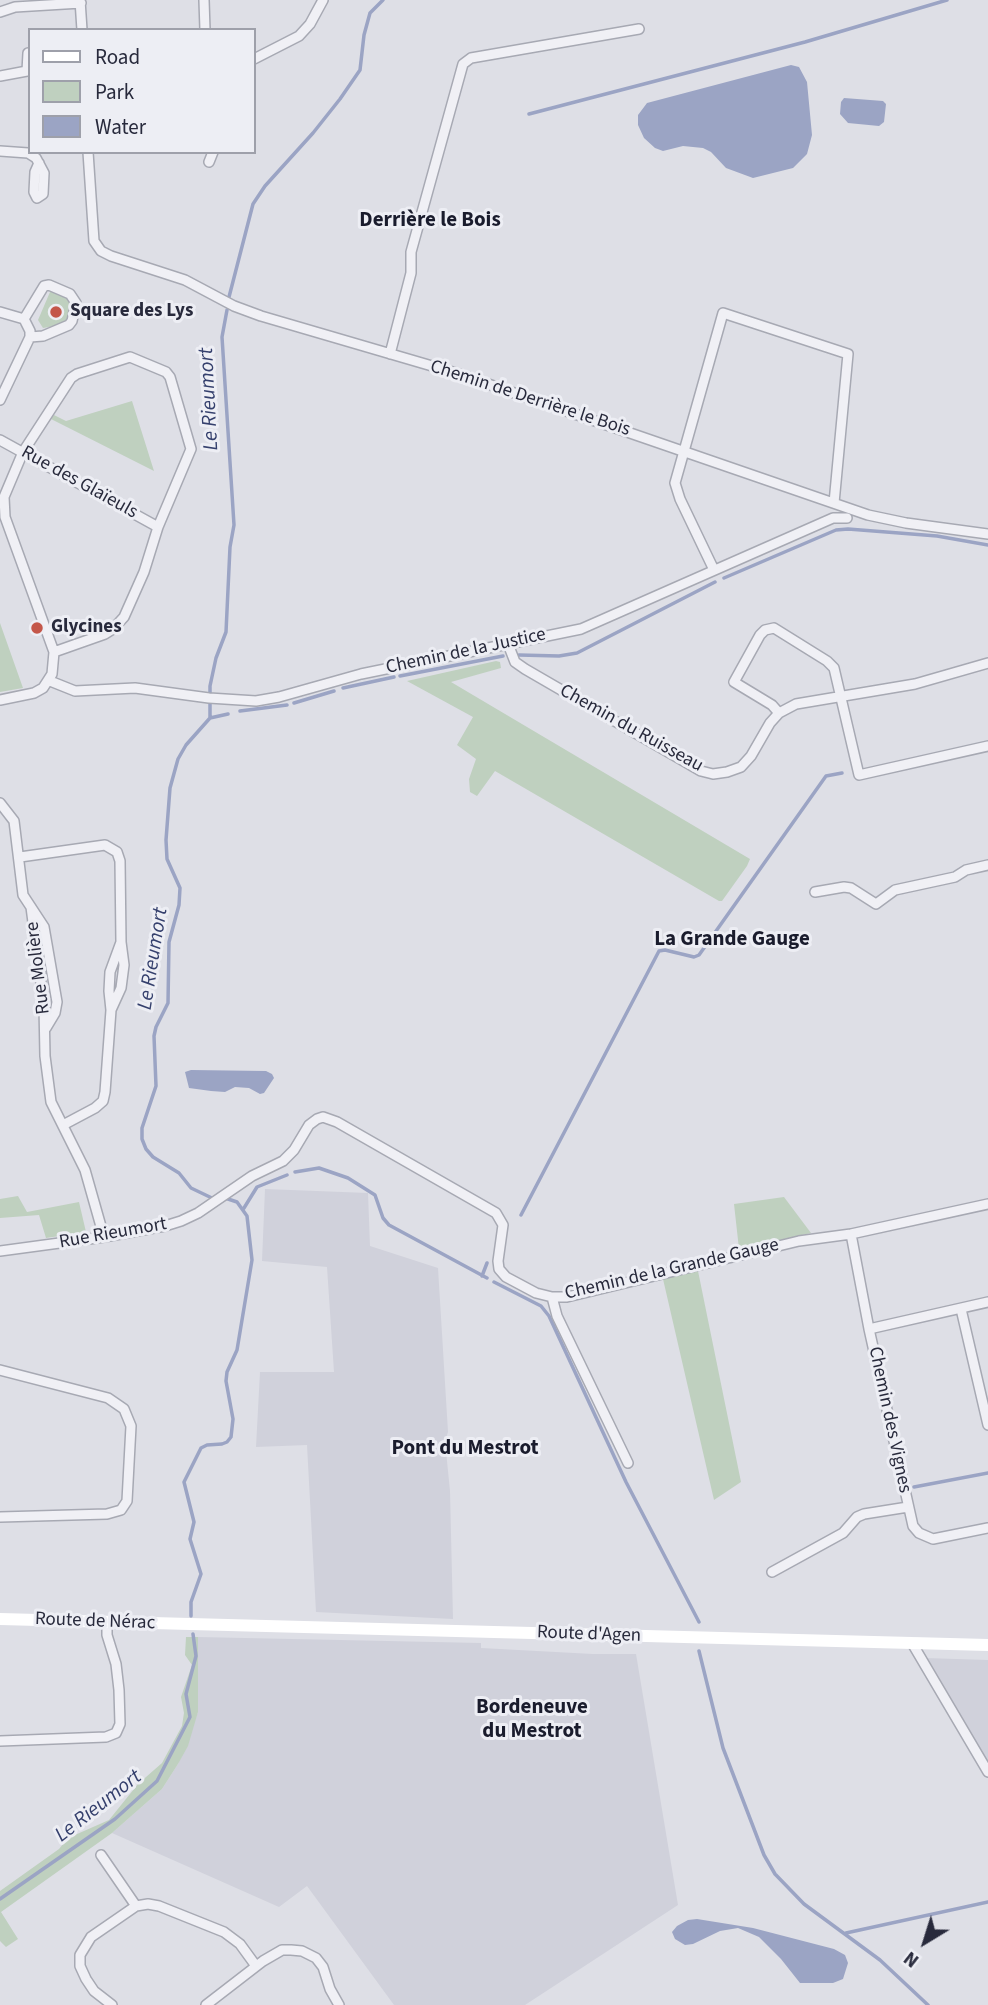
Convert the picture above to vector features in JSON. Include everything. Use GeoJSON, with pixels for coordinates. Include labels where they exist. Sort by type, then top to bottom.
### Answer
{"type":"FeatureCollection","features":[{"type":"Feature","properties":{"kind":"main road","name":"Route de Nérac"},"geometry":{"type":"LineString","coordinates":[[0,1619],[191,1625]]}},
{"type":"Feature","properties":{"kind":"main road","name":"Route d'Agen"},"geometry":{"type":"LineString","coordinates":[[191,1625],[988,1646]]}},
{"type":"Feature","properties":{"kind":"street"},"geometry":{"type":"LineString","coordinates":[[204,0],[205,28]]}},
{"type":"Feature","properties":{"kind":"street"},"geometry":{"type":"LineString","coordinates":[[256,59],[299,36],[310,24],[323,0]]}},
{"type":"Feature","properties":{"kind":"street"},"geometry":{"type":"LineString","coordinates":[[0,12],[15,7],[80,1],[82,28]]}},
{"type":"Feature","properties":{"kind":"street"},"geometry":{"type":"LineString","coordinates":[[390,354],[411,273],[411,253],[463,64],[471,58],[639,29]]}},
{"type":"Feature","properties":{"kind":"street"},"geometry":{"type":"LineString","coordinates":[[0,76],[27,71],[28,53]]}},
{"type":"Feature","properties":{"kind":"street"},"geometry":{"type":"LineString","coordinates":[[0,151],[28,153]]}},
{"type":"Feature","properties":{"kind":"street"},"geometry":{"type":"LineString","coordinates":[[31,154],[38,163]]}},
{"type":"Feature","properties":{"kind":"street","name":"Chemin de Derrière le Bois"},"geometry":{"type":"LineString","coordinates":[[88,154],[91,230],[93,241],[101,251],[185,280],[261,317],[456,373],[834,503],[886,519],[988,534]]}},
{"type":"Feature","properties":{"kind":"street"},"geometry":{"type":"LineString","coordinates":[[209,162],[212,154]]}},
{"type":"Feature","properties":{"kind":"street"},"geometry":{"type":"LineString","coordinates":[[24,319],[44,286],[48,285],[70,294],[76,303],[69,325],[43,336],[30,337]]}},
{"type":"Feature","properties":{"kind":"street"},"geometry":{"type":"LineString","coordinates":[[0,312],[24,319],[29,325],[30,337],[0,400]]}},
{"type":"Feature","properties":{"kind":"street"},"geometry":{"type":"LineString","coordinates":[[714,570],[677,491],[676,483],[723,313],[848,354],[834,503]]}},
{"type":"Feature","properties":{"kind":"street"},"geometry":{"type":"LineString","coordinates":[[0,700],[34,693],[46,685],[54,652],[3,510],[4,496],[23,452],[71,378],[130,357],[166,372],[170,377],[191,449],[158,527],[144,572],[119,624],[105,634],[54,652]]}},
{"type":"Feature","properties":{"kind":"street","name":"Rue des Glaïeuls"},"geometry":{"type":"LineString","coordinates":[[0,440],[158,527]]}},
{"type":"Feature","properties":{"kind":"street","name":"Chemin de la Justice"},"geometry":{"type":"LineString","coordinates":[[46,685],[75,691],[135,688],[256,701],[361,674],[581,629],[833,518],[847,518]]}},
{"type":"Feature","properties":{"kind":"street"},"geometry":{"type":"LineString","coordinates":[[988,663],[915,684],[840,696],[796,704],[779,713],[772,705],[734,682],[765,630],[774,628],[834,668],[840,696],[859,775],[988,746]]}},
{"type":"Feature","properties":{"kind":"street","name":"Chemin du Ruisseau"},"geometry":{"type":"LineString","coordinates":[[508,644],[515,662],[525,669],[701,772],[727,772],[740,767],[751,756],[779,713]]}},
{"type":"Feature","properties":{"kind":"street","name":"Rue Molière"},"geometry":{"type":"LineString","coordinates":[[0,803],[14,821],[22,890],[31,907],[46,1030],[45,1056],[51,1102],[85,1170],[104,1237]]}},
{"type":"Feature","properties":{"kind":"street"},"geometry":{"type":"LineString","coordinates":[[20,857],[100,846],[111,847],[117,852],[120,861],[124,977],[111,1010]]}},
{"type":"Feature","properties":{"kind":"street"},"geometry":{"type":"LineString","coordinates":[[815,892],[851,888],[876,904],[895,890],[945,880],[966,870],[988,865]]}},
{"type":"Feature","properties":{"kind":"street"},"geometry":{"type":"LineString","coordinates":[[63,1125],[103,1101],[111,1010],[110,972],[121,942]]}},
{"type":"Feature","properties":{"kind":"street","name":"Chemin de la Grande Gauge"},"geometry":{"type":"LineString","coordinates":[[220,1198],[253,1176],[283,1161],[294,1150],[309,1125],[317,1119],[328,1118],[496,1213],[503,1225],[499,1269],[506,1277],[536,1293],[552,1297],[567,1297],[799,1241],[851,1234],[988,1204]]}},
{"type":"Feature","properties":{"kind":"street","name":"Rue Rieumort"},"geometry":{"type":"LineString","coordinates":[[0,1251],[165,1226],[181,1221],[220,1198]]}},
{"type":"Feature","properties":{"kind":"street","name":"Chemin des Vignes"},"geometry":{"type":"LineString","coordinates":[[851,1234],[869,1329],[913,1526],[919,1534],[933,1539],[988,1528]]}},
{"type":"Feature","properties":{"kind":"street"},"geometry":{"type":"LineString","coordinates":[[552,1297],[557,1316],[628,1463]]}},
{"type":"Feature","properties":{"kind":"street"},"geometry":{"type":"LineString","coordinates":[[869,1329],[988,1302]]}},
{"type":"Feature","properties":{"kind":"street"},"geometry":{"type":"LineString","coordinates":[[961,1308],[988,1425]]}},
{"type":"Feature","properties":{"kind":"street"},"geometry":{"type":"LineString","coordinates":[[0,1370],[108,1398],[124,1409],[131,1426],[127,1501],[121,1510],[107,1514],[0,1517]]}},
{"type":"Feature","properties":{"kind":"street"},"geometry":{"type":"LineString","coordinates":[[772,1572],[843,1533],[857,1517],[908,1507]]}},
{"type":"Feature","properties":{"kind":"street"},"geometry":{"type":"LineString","coordinates":[[0,1741],[106,1737],[116,1733],[120,1724],[119,1690],[116,1664],[107,1635],[107,1623]]}},
{"type":"Feature","properties":{"kind":"street"},"geometry":{"type":"LineString","coordinates":[[912,1643],[988,1772]]}},
{"type":"Feature","properties":{"kind":"street"},"geometry":{"type":"LineString","coordinates":[[101,1855],[136,1906]]}},
{"type":"Feature","properties":{"kind":"street"},"geometry":{"type":"LineString","coordinates":[[112,2005],[94,1991],[86,1979],[80,1966],[80,1955],[91,1937],[136,1906],[159,1906],[224,1932],[240,1944],[256,1966]]}},
{"type":"Feature","properties":{"kind":"street"},"geometry":{"type":"LineString","coordinates":[[206,2005],[256,1966],[282,1950],[309,1954],[316,1958],[323,1967],[339,2005]]}},
{"type":"Feature","properties":{"kind":"shaded area"},"geometry":{"type":"Polygon","coordinates":[[[265,1189],[368,1193],[370,1246],[438,1268],[448,1432],[445,1441],[450,1491],[453,1619],[316,1612],[307,1445],[256,1447],[260,1372],[334,1372],[327,1267],[262,1261],[265,1189]]]}},
{"type":"Feature","properties":{"kind":"shaded area"},"geometry":{"type":"Polygon","coordinates":[[[198,1637],[481,1643],[481,1648],[636,1654],[678,1905],[525,2005],[394,2005],[307,1886],[279,1907],[112,1833],[162,1789],[178,1764],[198,1712],[198,1637]]]}},
{"type":"Feature","properties":{"kind":"shaded area"},"geometry":{"type":"Polygon","coordinates":[[[925,1658],[988,1660],[988,1766],[925,1658]]]}},
{"type":"Feature","properties":{"kind":"green space","name":"Square des Lys"},"geometry":{"type":"Polygon","coordinates":[[[50,292],[67,296],[72,303],[70,319],[61,325],[43,328],[38,320],[50,292]]]}},
{"type":"Feature","properties":{"kind":"green space"},"geometry":{"type":"Polygon","coordinates":[[[132,401],[154,471],[51,419],[54,415],[66,421],[132,401]]]}},
{"type":"Feature","properties":{"kind":"green space"},"geometry":{"type":"Polygon","coordinates":[[[0,623],[23,688],[0,692],[0,623]]]}},
{"type":"Feature","properties":{"kind":"green space"},"geometry":{"type":"Polygon","coordinates":[[[500,662],[501,668],[451,682],[750,859],[722,901],[495,771],[477,796],[470,792],[469,779],[476,759],[457,745],[473,717],[407,681],[500,662]]]}},
{"type":"Feature","properties":{"kind":"green space"},"geometry":{"type":"Polygon","coordinates":[[[18,1196],[27,1212],[79,1202],[86,1232],[46,1238],[39,1215],[0,1218],[0,1199],[18,1196]]]}},
{"type":"Feature","properties":{"kind":"green space"},"geometry":{"type":"Polygon","coordinates":[[[784,1197],[811,1233],[739,1249],[734,1204],[784,1197]]]}},
{"type":"Feature","properties":{"kind":"green space"},"geometry":{"type":"Polygon","coordinates":[[[698,1271],[741,1482],[714,1500],[663,1279],[698,1271]]]}},
{"type":"Feature","properties":{"kind":"green space"},"geometry":{"type":"Polygon","coordinates":[[[186,1637],[198,1637],[198,1712],[188,1746],[178,1764],[162,1789],[112,1833],[1,1912],[18,1939],[6,1947],[0,1941],[0,1891],[59,1849],[68,1838],[109,1820],[138,1784],[162,1763],[182,1726],[184,1713],[181,1697],[192,1665],[185,1655],[186,1637]]]}},
{"type":"Feature","properties":{"kind":"water"},"geometry":{"type":"Polygon","coordinates":[[[791,65],[799,67],[807,82],[812,135],[807,154],[793,168],[753,178],[726,168],[711,152],[703,148],[683,146],[663,151],[655,148],[644,138],[638,125],[638,115],[647,103],[791,65]]]}},
{"type":"Feature","properties":{"kind":"water"},"geometry":{"type":"Polygon","coordinates":[[[844,98],[883,101],[886,104],[884,122],[879,126],[848,123],[840,114],[844,98]]]}},
{"type":"Feature","properties":{"kind":"water"},"geometry":{"type":"Polygon","coordinates":[[[266,1071],[274,1078],[264,1093],[260,1094],[249,1088],[235,1087],[225,1092],[211,1091],[189,1088],[185,1072],[266,1071]]]}},
{"type":"Feature","properties":{"kind":"water"},"geometry":{"type":"Polygon","coordinates":[[[697,1919],[753,1928],[834,1949],[845,1955],[848,1963],[843,1979],[833,1983],[800,1983],[759,1937],[738,1928],[720,1931],[693,1944],[685,1945],[675,1939],[672,1932],[677,1926],[697,1919]]]}},
{"type":"Feature","properties":{"kind":"waterway","name":"Le Rieumort"},"geometry":{"type":"LineString","coordinates":[[229,297],[253,204],[265,186],[313,133],[360,70],[364,35],[370,13],[383,0]]}},
{"type":"Feature","properties":{"kind":"waterway"},"geometry":{"type":"LineString","coordinates":[[529,114],[805,42],[947,0]]}},
{"type":"Feature","properties":{"kind":"waterway","name":"Le Rieumort"},"geometry":{"type":"LineString","coordinates":[[210,695],[216,658],[226,632],[230,547],[234,525],[222,337],[227,310]]}},
{"type":"Feature","properties":{"kind":"waterway"},"geometry":{"type":"LineString","coordinates":[[724,578],[836,530],[937,536],[988,545]]}},
{"type":"Feature","properties":{"kind":"waterway"},"geometry":{"type":"LineString","coordinates":[[519,655],[559,656],[577,653],[715,582]]}},
{"type":"Feature","properties":{"kind":"waterway"},"geometry":{"type":"LineString","coordinates":[[400,676],[503,656]]}},
{"type":"Feature","properties":{"kind":"waterway"},"geometry":{"type":"LineString","coordinates":[[343,688],[394,677]]}},
{"type":"Feature","properties":{"kind":"waterway"},"geometry":{"type":"LineString","coordinates":[[294,703],[334,691]]}},
{"type":"Feature","properties":{"kind":"waterway","name":"Le Rieumort"},"geometry":{"type":"LineString","coordinates":[[210,700],[210,718],[186,745],[178,759],[170,788],[167,859],[180,888],[179,905],[169,942],[168,1003],[154,1036],[156,1086],[142,1128],[142,1139],[153,1157],[179,1173],[191,1188],[214,1199]]}},
{"type":"Feature","properties":{"kind":"waterway"},"geometry":{"type":"LineString","coordinates":[[240,711],[287,705]]}},
{"type":"Feature","properties":{"kind":"waterway"},"geometry":{"type":"LineString","coordinates":[[210,718],[228,714]]}},
{"type":"Feature","properties":{"kind":"waterway"},"geometry":{"type":"LineString","coordinates":[[521,1215],[659,951],[694,957],[699,955],[826,776],[842,773]]}},
{"type":"Feature","properties":{"kind":"waterway"},"geometry":{"type":"LineString","coordinates":[[295,1172],[319,1168],[348,1178],[375,1195],[383,1218],[389,1225],[487,1278]]}},
{"type":"Feature","properties":{"kind":"waterway"},"geometry":{"type":"LineString","coordinates":[[244,1208],[257,1187],[287,1175]]}},
{"type":"Feature","properties":{"kind":"waterway","name":"Le Rieumort"},"geometry":{"type":"LineString","coordinates":[[191,1616],[191,1602],[201,1574],[190,1539],[194,1522],[184,1482],[201,1448],[222,1444],[231,1437],[233,1419],[226,1381],[227,1372],[237,1350],[252,1260],[247,1216],[237,1202],[225,1198]]}},
{"type":"Feature","properties":{"kind":"waterway"},"geometry":{"type":"LineString","coordinates":[[482,1276],[487,1263]]}},
{"type":"Feature","properties":{"kind":"waterway"},"geometry":{"type":"LineString","coordinates":[[494,1282],[541,1306],[549,1316],[626,1482],[699,1622]]}},
{"type":"Feature","properties":{"kind":"waterway"},"geometry":{"type":"LineString","coordinates":[[914,1487],[988,1473]]}},
{"type":"Feature","properties":{"kind":"waterway","name":"Le Rieumort"},"geometry":{"type":"LineString","coordinates":[[0,1899],[115,1819],[157,1781],[190,1717],[186,1694],[196,1656],[193,1634]]}},
{"type":"Feature","properties":{"kind":"waterway"},"geometry":{"type":"LineString","coordinates":[[699,1651],[723,1748],[764,1855],[775,1874],[804,1904],[880,1960],[928,2005]]}},
{"type":"Feature","properties":{"kind":"waterway"},"geometry":{"type":"LineString","coordinates":[[846,1933],[988,1902]]}},
{"type":"Feature","properties":{"kind":"place","name":"Square des Lys"},"geometry":{"type":"Point","coordinates":[56,312]}},
{"type":"Feature","properties":{"kind":"place","name":"Glycines"},"geometry":{"type":"Point","coordinates":[37,628]}},
{"type":"Feature","properties":{"kind":"district","name":"Derrière le Bois"},"geometry":{"type":"Point","coordinates":[430,221]}},
{"type":"Feature","properties":{"kind":"district","name":"La Grande Gauge"},"geometry":{"type":"Point","coordinates":[732,940]}},
{"type":"Feature","properties":{"kind":"district","name":"Pont du Mestrot"},"geometry":{"type":"Point","coordinates":[465,1449]}},
{"type":"Feature","properties":{"kind":"district","name":"Bordeneuve du Mestrot"},"geometry":{"type":"Point","coordinates":[532,1720]}}]}
